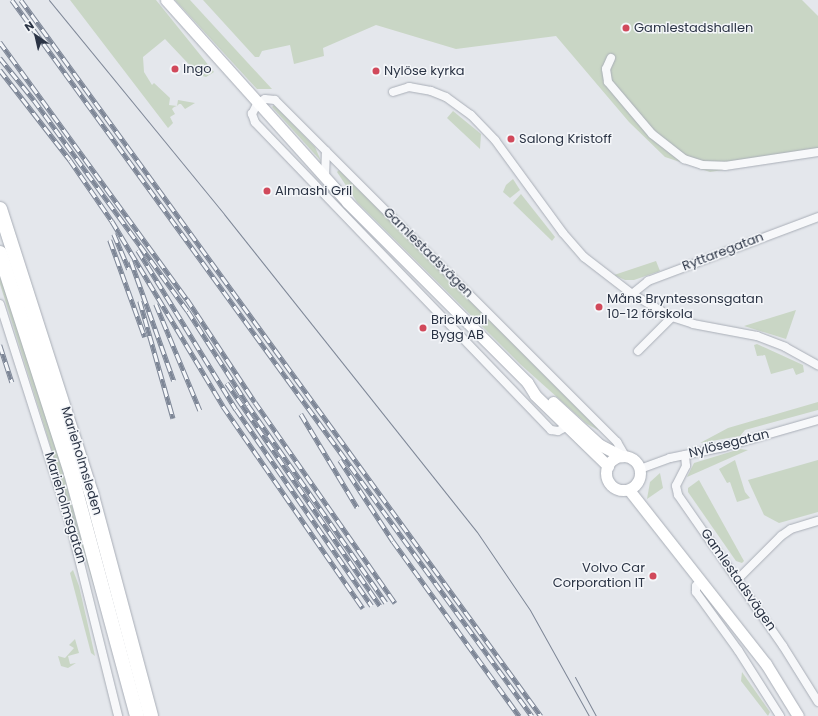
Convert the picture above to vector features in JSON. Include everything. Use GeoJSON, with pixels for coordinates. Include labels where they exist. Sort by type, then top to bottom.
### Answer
{"type":"FeatureCollection","features":[{"type":"Feature","properties":{"kind":"highway","name":"Marieholmsleden"},"geometry":{"type":"LineString","coordinates":[[0,209],[91,492],[151,716]]}},
{"type":"Feature","properties":{"kind":"highway","name":"Marieholmsleden"},"geometry":{"type":"LineString","coordinates":[[0,253],[76,487],[137,716]]}},
{"type":"Feature","properties":{"kind":"street","name":"Gamlestadsvägen"},"geometry":{"type":"LineString","coordinates":[[166,0],[257,104],[325,178],[527,382],[535,395],[608,466]]}},
{"type":"Feature","properties":{"kind":"street"},"geometry":{"type":"LineString","coordinates":[[611,58],[606,75],[608,82],[652,134],[684,159],[702,165],[725,166],[818,152]]}},
{"type":"Feature","properties":{"kind":"street"},"geometry":{"type":"LineString","coordinates":[[393,92],[409,87],[431,91],[446,97],[471,115],[495,140],[563,233],[584,257],[632,294],[672,317],[693,324],[757,336],[785,347],[818,365]]}},
{"type":"Feature","properties":{"kind":"street","name":"Gamlestadsvägen"},"geometry":{"type":"LineString","coordinates":[[257,104],[265,99],[275,100],[617,442],[623,456]]}},
{"type":"Feature","properties":{"kind":"street"},"geometry":{"type":"LineString","coordinates":[[257,104],[252,114],[255,122],[551,430],[558,432],[568,426]]}},
{"type":"Feature","properties":{"kind":"street"},"geometry":{"type":"LineString","coordinates":[[325,178],[326,151]]}},
{"type":"Feature","properties":{"kind":"street","name":"Ryttaregatan"},"geometry":{"type":"LineString","coordinates":[[632,294],[648,281],[818,217]]}},
{"type":"Feature","properties":{"kind":"street","name":"Marieholmsgatan"},"geometry":{"type":"LineString","coordinates":[[0,304],[71,527],[118,716]]}},
{"type":"Feature","properties":{"kind":"street"},"geometry":{"type":"LineString","coordinates":[[638,351],[672,317]]}},
{"type":"Feature","properties":{"kind":"street","name":"Gamlestadsvägen"},"geometry":{"type":"LineString","coordinates":[[527,382],[539,389],[600,445],[623,456]]}},
{"type":"Feature","properties":{"kind":"street","name":"Nylösegatan"},"geometry":{"type":"LineString","coordinates":[[640,469],[685,455],[724,447],[818,420]]}},
{"type":"Feature","properties":{"kind":"street","name":"Gamlestadsvägen"},"geometry":{"type":"LineString","coordinates":[[685,455],[686,466],[676,486],[678,495],[738,579],[818,702]]}},
{"type":"Feature","properties":{"kind":"street"},"geometry":{"type":"LineString","coordinates":[[623,456],[636,461],[640,469],[639,481],[629,490],[619,490],[610,484],[606,477],[608,466],[613,459],[623,456]]}},
{"type":"Feature","properties":{"kind":"street","name":"Gamlestadsvägen"},"geometry":{"type":"LineString","coordinates":[[629,490],[739,629],[779,684],[795,713]]}},
{"type":"Feature","properties":{"kind":"street"},"geometry":{"type":"LineString","coordinates":[[738,579],[781,536],[791,529],[818,521]]}},
{"type":"Feature","properties":{"kind":"street"},"geometry":{"type":"LineString","coordinates":[[700,581],[696,586],[696,592],[766,693],[780,716]]}},
{"type":"Feature","properties":{"kind":"street"},"geometry":{"type":"LineString","coordinates":[[766,693],[779,684]]}},
{"type":"Feature","properties":{"kind":"green space"},"geometry":{"type":"Polygon","coordinates":[[[70,0],[156,0],[214,72],[206,77],[199,75],[165,39],[143,57],[144,72],[152,85],[154,83],[170,98],[169,105],[177,106],[172,109],[175,114],[170,117],[173,123],[168,128],[70,0]]]}},
{"type":"Feature","properties":{"kind":"green space"},"geometry":{"type":"Polygon","coordinates":[[[175,0],[190,0],[272,89],[257,89],[175,0]]]}},
{"type":"Feature","properties":{"kind":"green space"},"geometry":{"type":"Polygon","coordinates":[[[203,0],[802,0],[818,16],[818,155],[710,172],[665,157],[629,122],[556,36],[456,49],[376,25],[323,48],[324,56],[294,64],[290,45],[262,51],[259,57],[255,57],[203,0]]]}},
{"type":"Feature","properties":{"kind":"green space"},"geometry":{"type":"Polygon","coordinates":[[[178,100],[195,103],[185,109],[181,104],[177,106],[178,100]]]}},
{"type":"Feature","properties":{"kind":"green space"},"geometry":{"type":"Polygon","coordinates":[[[274,105],[315,147],[321,161],[272,107],[274,105]]]}},
{"type":"Feature","properties":{"kind":"green space"},"geometry":{"type":"Polygon","coordinates":[[[453,111],[481,134],[480,149],[447,118],[453,111]]]}},
{"type":"Feature","properties":{"kind":"green space"},"geometry":{"type":"Polygon","coordinates":[[[339,170],[598,430],[587,424],[520,364],[357,202],[337,172],[339,170]]]}},
{"type":"Feature","properties":{"kind":"green space"},"geometry":{"type":"Polygon","coordinates":[[[513,179],[520,190],[510,198],[503,192],[506,185],[513,179]]]}},
{"type":"Feature","properties":{"kind":"green space"},"geometry":{"type":"Polygon","coordinates":[[[521,194],[555,237],[552,241],[513,203],[521,194]]]}},
{"type":"Feature","properties":{"kind":"green space"},"geometry":{"type":"Polygon","coordinates":[[[656,261],[660,271],[634,280],[625,280],[614,275],[656,261]]]}},
{"type":"Feature","properties":{"kind":"green space"},"geometry":{"type":"Polygon","coordinates":[[[0,276],[54,440],[97,595],[0,284],[0,276]]]}},
{"type":"Feature","properties":{"kind":"green space"},"geometry":{"type":"Polygon","coordinates":[[[796,310],[786,339],[744,326],[796,310]]]}},
{"type":"Feature","properties":{"kind":"green space"},"geometry":{"type":"Polygon","coordinates":[[[757,344],[803,365],[804,372],[796,375],[793,368],[771,374],[765,355],[757,356],[754,345],[757,344]]]}},
{"type":"Feature","properties":{"kind":"green space"},"geometry":{"type":"Polygon","coordinates":[[[818,402],[818,410],[745,430],[740,436],[700,443],[728,428],[818,402]]]}},
{"type":"Feature","properties":{"kind":"green space"},"geometry":{"type":"Polygon","coordinates":[[[740,449],[748,450],[687,477],[694,463],[740,449]]]}},
{"type":"Feature","properties":{"kind":"green space"},"geometry":{"type":"Polygon","coordinates":[[[735,460],[745,492],[750,498],[737,502],[730,482],[727,483],[719,469],[735,460]]]}},
{"type":"Feature","properties":{"kind":"green space"},"geometry":{"type":"Polygon","coordinates":[[[818,460],[818,512],[779,523],[764,515],[748,480],[818,460]]]}},
{"type":"Feature","properties":{"kind":"green space"},"geometry":{"type":"Polygon","coordinates":[[[660,473],[663,488],[647,499],[650,482],[660,473]]]}},
{"type":"Feature","properties":{"kind":"green space"},"geometry":{"type":"Polygon","coordinates":[[[699,480],[744,561],[742,563],[736,561],[688,492],[688,488],[699,480]]]}},
{"type":"Feature","properties":{"kind":"green space"},"geometry":{"type":"Polygon","coordinates":[[[73,570],[79,586],[95,656],[91,653],[70,573],[73,570]]]}},
{"type":"Feature","properties":{"kind":"green space"},"geometry":{"type":"Polygon","coordinates":[[[75,639],[79,653],[68,656],[70,664],[76,663],[68,668],[61,666],[58,656],[65,658],[74,648],[69,645],[75,639]]]}},
{"type":"Feature","properties":{"kind":"green space"},"geometry":{"type":"Polygon","coordinates":[[[742,672],[770,712],[768,716],[741,681],[742,672]]]}},
{"type":"Feature","properties":{"kind":"tram line"},"geometry":{"type":"LineString","coordinates":[[49,0],[224,214],[477,532],[530,610],[589,716]]}},
{"type":"Feature","properties":{"kind":"tram line"},"geometry":{"type":"LineString","coordinates":[[575,677],[596,716]]}},
{"type":"Feature","properties":{"kind":"railway"},"geometry":{"type":"LineString","coordinates":[[12,0],[532,716]]}},
{"type":"Feature","properties":{"kind":"railway"},"geometry":{"type":"LineString","coordinates":[[21,0],[541,716]]}},
{"type":"Feature","properties":{"kind":"railway"},"geometry":{"type":"LineString","coordinates":[[0,42],[187,299],[255,402],[395,603]]}},
{"type":"Feature","properties":{"kind":"railway"},"geometry":{"type":"LineString","coordinates":[[0,58],[34,100],[188,311],[248,405],[386,603]]}},
{"type":"Feature","properties":{"kind":"railway"},"geometry":{"type":"LineString","coordinates":[[0,70],[70,160],[112,221],[223,406],[363,608]]}},
{"type":"Feature","properties":{"kind":"railway"},"geometry":{"type":"LineString","coordinates":[[114,234],[129,269]]}},
{"type":"Feature","properties":{"kind":"railway"},"geometry":{"type":"LineString","coordinates":[[110,240],[145,337]]}},
{"type":"Feature","properties":{"kind":"railway"},"geometry":{"type":"LineString","coordinates":[[138,250],[236,409],[372,606]]}},
{"type":"Feature","properties":{"kind":"railway"},"geometry":{"type":"LineString","coordinates":[[131,261],[174,381]]}},
{"type":"Feature","properties":{"kind":"railway"},"geometry":{"type":"LineString","coordinates":[[140,301],[173,418]]}},
{"type":"Feature","properties":{"kind":"railway"},"geometry":{"type":"LineString","coordinates":[[156,304],[200,410]]}},
{"type":"Feature","properties":{"kind":"railway"},"geometry":{"type":"LineString","coordinates":[[0,345],[12,382]]}},
{"type":"Feature","properties":{"kind":"railway"},"geometry":{"type":"LineString","coordinates":[[227,383],[380,606]]}},
{"type":"Feature","properties":{"kind":"railway"},"geometry":{"type":"LineString","coordinates":[[301,414],[357,507]]}},
{"type":"Feature","properties":{"kind":"railway"},"geometry":{"type":"LineString","coordinates":[[340,460],[393,541],[519,716]]}},
{"type":"Feature","properties":{"kind":"place","name":"Gamlestadshallen"},"geometry":{"type":"Point","coordinates":[626,28]}},
{"type":"Feature","properties":{"kind":"place","name":"Ingo"},"geometry":{"type":"Point","coordinates":[175,69]}},
{"type":"Feature","properties":{"kind":"place","name":"Nylöse kyrka"},"geometry":{"type":"Point","coordinates":[376,71]}},
{"type":"Feature","properties":{"kind":"place","name":"Salong Kristoff"},"geometry":{"type":"Point","coordinates":[511,139]}},
{"type":"Feature","properties":{"kind":"place","name":"Almashi Gril"},"geometry":{"type":"Point","coordinates":[267,191]}},
{"type":"Feature","properties":{"kind":"place","name":"Måns Bryntessonsgatan 10-12 förskola"},"geometry":{"type":"Point","coordinates":[599,307]}},
{"type":"Feature","properties":{"kind":"place","name":"Brickwall Bygg AB"},"geometry":{"type":"Point","coordinates":[423,328]}},
{"type":"Feature","properties":{"kind":"place","name":"Volvo Car Corporation IT"},"geometry":{"type":"Point","coordinates":[653,576]}}]}
